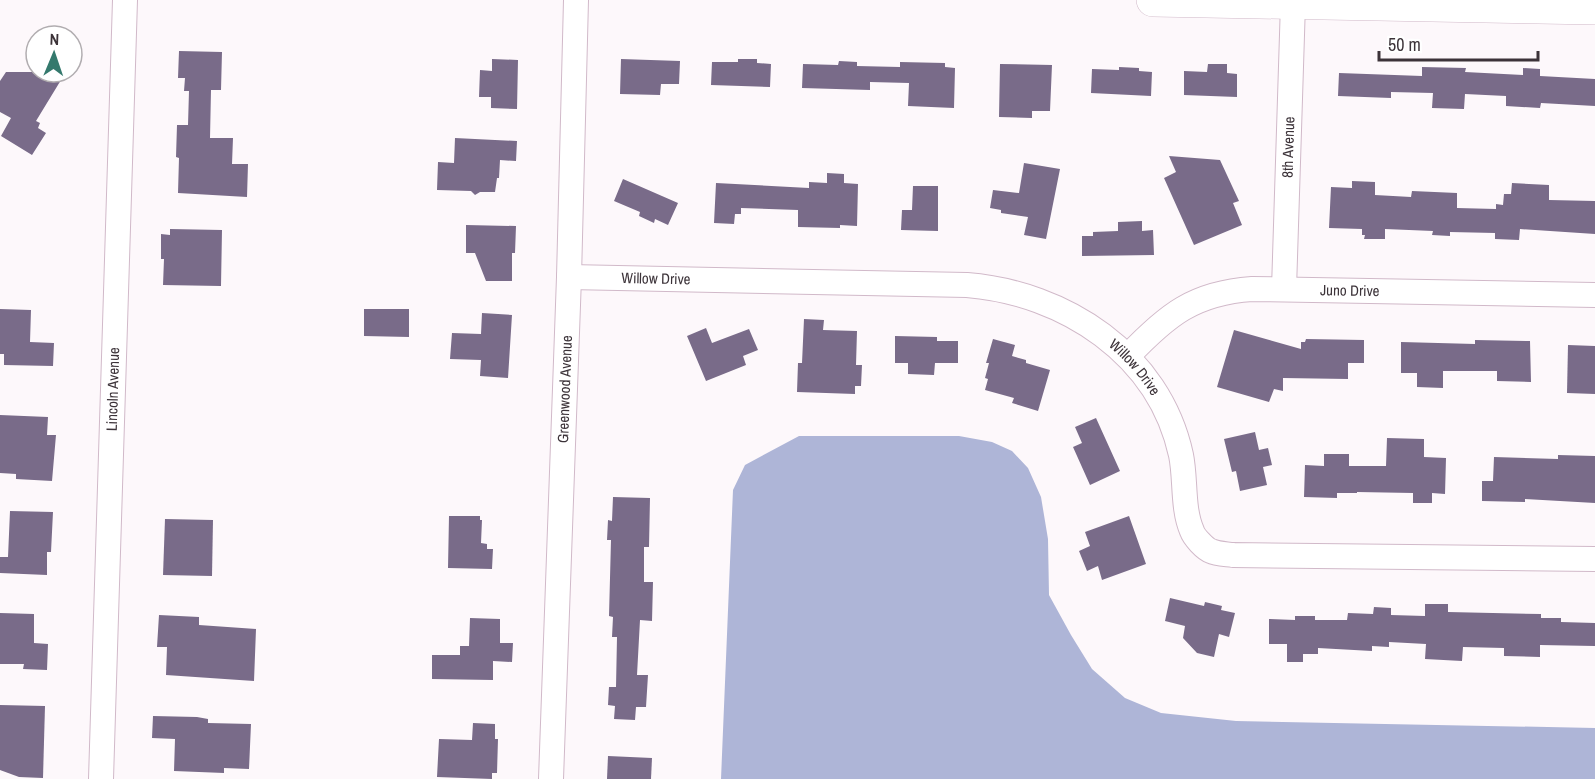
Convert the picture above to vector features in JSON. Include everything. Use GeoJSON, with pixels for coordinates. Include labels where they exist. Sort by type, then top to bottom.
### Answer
{"type":"FeatureCollection","features":[{"type":"Feature","properties":{"kind":"main road"},"geometry":{"type":"LineString","coordinates":[[1153,0],[1595,8]]}},
{"type":"Feature","properties":{"kind":"street","name":"Lincoln Avenue"},"geometry":{"type":"LineString","coordinates":[[101,779],[125,0]]}},
{"type":"Feature","properties":{"kind":"street","name":"Greenwood Avenue"},"geometry":{"type":"LineString","coordinates":[[551,779],[569,277],[576,0]]}},
{"type":"Feature","properties":{"kind":"street","name":"8th Avenue"},"geometry":{"type":"LineString","coordinates":[[1284,289],[1293,3]]}},
{"type":"Feature","properties":{"kind":"street","name":"Willow Drive"},"geometry":{"type":"LineString","coordinates":[[569,277],[919,283],[993,287],[1035,298],[1069,313],[1105,336],[1128,356],[1151,387],[1173,429],[1181,455],[1192,533],[1210,551],[1233,555],[1595,560]]}},
{"type":"Feature","properties":{"kind":"street","name":"Juno Drive"},"geometry":{"type":"LineString","coordinates":[[1128,356],[1163,322],[1182,308],[1203,297],[1227,291],[1284,289],[1595,295]]}},
{"type":"Feature","properties":{"kind":"water"},"geometry":{"type":"Polygon","coordinates":[[[799,436],[959,436],[992,442],[1012,451],[1028,468],[1041,497],[1048,539],[1049,595],[1092,669],[1125,698],[1161,713],[1236,721],[1595,728],[1595,779],[721,779],[733,490],[745,465],[799,436]]]}},
{"type":"Feature","properties":{"kind":"building"},"geometry":{"type":"Polygon","coordinates":[[[179,51],[222,52],[221,90],[211,90],[210,138],[233,138],[232,164],[248,164],[247,197],[178,193],[177,125],[188,125],[189,91],[184,91],[185,78],[178,78],[179,51]]]}},
{"type":"Feature","properties":{"kind":"building"},"geometry":{"type":"Polygon","coordinates":[[[492,59],[518,60],[517,109],[491,108],[491,97],[479,97],[480,70],[492,71],[492,59]]]}},
{"type":"Feature","properties":{"kind":"building"},"geometry":{"type":"Polygon","coordinates":[[[621,59],[680,61],[679,84],[661,84],[660,95],[620,94],[621,59]]]}},
{"type":"Feature","properties":{"kind":"building"},"geometry":{"type":"Polygon","coordinates":[[[738,59],[757,59],[757,63],[771,64],[770,87],[711,85],[712,62],[738,62],[738,59]]]}},
{"type":"Feature","properties":{"kind":"building"},"geometry":{"type":"Polygon","coordinates":[[[839,61],[857,62],[857,66],[900,67],[900,62],[945,63],[945,67],[955,68],[954,108],[908,106],[909,83],[870,82],[870,90],[802,88],[803,64],[838,65],[839,61]]]}},
{"type":"Feature","properties":{"kind":"building"},"geometry":{"type":"Polygon","coordinates":[[[1000,64],[1052,65],[1050,111],[1032,111],[1032,118],[999,117],[1000,64]]]}},
{"type":"Feature","properties":{"kind":"building"},"geometry":{"type":"Polygon","coordinates":[[[1208,64],[1227,64],[1227,73],[1237,74],[1237,97],[1184,95],[1184,71],[1207,72],[1208,64]]]}},
{"type":"Feature","properties":{"kind":"building"},"geometry":{"type":"Polygon","coordinates":[[[1119,67],[1139,68],[1139,71],[1152,72],[1151,96],[1091,93],[1092,69],[1119,70],[1119,67]]]}},
{"type":"Feature","properties":{"kind":"building"},"geometry":{"type":"Polygon","coordinates":[[[1422,67],[1466,68],[1465,72],[1523,75],[1523,68],[1540,69],[1540,76],[1595,79],[1595,106],[1541,103],[1540,108],[1506,106],[1506,96],[1465,94],[1464,109],[1432,108],[1433,93],[1391,92],[1391,98],[1338,96],[1339,73],[1422,76],[1422,67]]]}},
{"type":"Feature","properties":{"kind":"building"},"geometry":{"type":"Polygon","coordinates":[[[6,72],[24,72],[24,84],[59,84],[36,121],[40,123],[38,128],[46,133],[32,155],[1,136],[11,118],[0,112],[0,81],[6,72]]]}},
{"type":"Feature","properties":{"kind":"building"},"geometry":{"type":"Polygon","coordinates":[[[455,138],[517,141],[516,161],[500,160],[495,192],[480,192],[475,195],[471,191],[437,190],[438,162],[454,163],[455,138]]]}},
{"type":"Feature","properties":{"kind":"building"},"geometry":{"type":"Polygon","coordinates":[[[1169,156],[1220,160],[1239,201],[1233,203],[1242,225],[1194,245],[1164,178],[1176,172],[1169,156]]]}},
{"type":"Feature","properties":{"kind":"building"},"geometry":{"type":"Polygon","coordinates":[[[1024,163],[1060,169],[1046,239],[1024,235],[1028,217],[1001,213],[1001,210],[990,208],[993,190],[1019,193],[1024,163]]]}},
{"type":"Feature","properties":{"kind":"building"},"geometry":{"type":"Polygon","coordinates":[[[827,173],[844,174],[844,183],[858,184],[857,226],[798,227],[798,210],[741,208],[741,214],[735,214],[734,224],[714,223],[716,183],[809,188],[809,182],[827,183],[827,173]]]}},
{"type":"Feature","properties":{"kind":"building"},"geometry":{"type":"Polygon","coordinates":[[[623,179],[678,203],[668,225],[655,219],[654,223],[639,216],[640,212],[614,201],[623,179]]]}},
{"type":"Feature","properties":{"kind":"building"},"geometry":{"type":"Polygon","coordinates":[[[1352,181],[1375,182],[1375,195],[1411,197],[1412,191],[1457,193],[1457,208],[1496,209],[1496,204],[1503,205],[1504,194],[1511,194],[1512,183],[1549,185],[1549,200],[1595,201],[1595,234],[1520,229],[1519,240],[1495,239],[1495,233],[1450,232],[1450,236],[1432,235],[1433,231],[1385,229],[1385,239],[1364,239],[1362,229],[1329,228],[1331,187],[1352,188],[1352,181]]]}},
{"type":"Feature","properties":{"kind":"building"},"geometry":{"type":"Polygon","coordinates":[[[913,186],[938,186],[938,231],[901,230],[902,210],[912,210],[913,186]]]}},
{"type":"Feature","properties":{"kind":"building"},"geometry":{"type":"Polygon","coordinates":[[[1142,221],[1142,231],[1153,230],[1154,255],[1082,256],[1082,236],[1093,236],[1093,232],[1118,231],[1118,222],[1142,221]]]}},
{"type":"Feature","properties":{"kind":"building"},"geometry":{"type":"Polygon","coordinates":[[[466,225],[516,226],[515,253],[512,253],[512,281],[486,281],[475,253],[466,253],[466,225]]]}},
{"type":"Feature","properties":{"kind":"building"},"geometry":{"type":"Polygon","coordinates":[[[170,229],[222,230],[221,286],[163,285],[164,259],[161,259],[161,234],[170,235],[170,229]]]}},
{"type":"Feature","properties":{"kind":"building"},"geometry":{"type":"Polygon","coordinates":[[[0,309],[31,310],[30,342],[54,343],[53,366],[4,365],[4,354],[0,354],[0,309]]]}},
{"type":"Feature","properties":{"kind":"building"},"geometry":{"type":"Polygon","coordinates":[[[364,309],[409,309],[409,337],[364,336],[364,309]]]}},
{"type":"Feature","properties":{"kind":"building"},"geometry":{"type":"Polygon","coordinates":[[[482,313],[512,315],[508,378],[480,376],[481,360],[450,359],[452,333],[481,334],[482,313]]]}},
{"type":"Feature","properties":{"kind":"building"},"geometry":{"type":"Polygon","coordinates":[[[804,319],[824,320],[823,330],[857,331],[856,365],[862,365],[861,386],[855,386],[855,394],[797,392],[798,363],[802,363],[804,319]]]}},
{"type":"Feature","properties":{"kind":"building"},"geometry":{"type":"Polygon","coordinates":[[[706,328],[712,343],[749,329],[758,350],[743,356],[746,365],[706,381],[687,336],[706,328]]]}},
{"type":"Feature","properties":{"kind":"building"},"geometry":{"type":"Polygon","coordinates":[[[1234,330],[1301,349],[1301,342],[1305,342],[1306,339],[1364,340],[1364,363],[1348,363],[1348,379],[1283,378],[1283,391],[1274,389],[1269,402],[1217,387],[1234,330]]]}},
{"type":"Feature","properties":{"kind":"building"},"geometry":{"type":"Polygon","coordinates":[[[895,336],[937,337],[937,341],[958,341],[958,363],[935,363],[934,375],[908,374],[908,363],[895,363],[895,336]]]}},
{"type":"Feature","properties":{"kind":"building"},"geometry":{"type":"Polygon","coordinates":[[[993,339],[1015,345],[1012,356],[1050,370],[1038,411],[1012,403],[1014,398],[985,390],[989,363],[986,363],[993,339]]]}},
{"type":"Feature","properties":{"kind":"building"},"geometry":{"type":"Polygon","coordinates":[[[1475,340],[1530,341],[1531,382],[1497,381],[1497,371],[1443,371],[1443,388],[1417,387],[1417,373],[1401,373],[1401,342],[1475,344],[1475,340]]]}},
{"type":"Feature","properties":{"kind":"building"},"geometry":{"type":"Polygon","coordinates":[[[1568,345],[1595,346],[1595,394],[1567,393],[1568,345]]]}},
{"type":"Feature","properties":{"kind":"building"},"geometry":{"type":"Polygon","coordinates":[[[0,415],[48,417],[47,435],[56,435],[52,481],[16,479],[16,474],[0,473],[0,415]]]}},
{"type":"Feature","properties":{"kind":"building"},"geometry":{"type":"Polygon","coordinates":[[[1096,418],[1120,471],[1090,485],[1073,447],[1082,443],[1075,427],[1096,418]]]}},
{"type":"Feature","properties":{"kind":"building"},"geometry":{"type":"Polygon","coordinates":[[[1255,432],[1259,450],[1268,448],[1272,465],[1263,467],[1267,485],[1240,491],[1236,471],[1232,472],[1224,439],[1255,432]]]}},
{"type":"Feature","properties":{"kind":"building"},"geometry":{"type":"Polygon","coordinates":[[[1387,438],[1424,439],[1424,457],[1446,458],[1445,494],[1432,493],[1432,503],[1413,503],[1413,493],[1357,492],[1337,493],[1337,498],[1304,497],[1305,465],[1324,466],[1324,454],[1349,454],[1349,466],[1386,466],[1387,438]]]}},
{"type":"Feature","properties":{"kind":"building"},"geometry":{"type":"Polygon","coordinates":[[[1558,455],[1595,456],[1595,503],[1525,499],[1525,502],[1482,501],[1482,481],[1493,481],[1494,457],[1558,459],[1558,455]]]}},
{"type":"Feature","properties":{"kind":"building"},"geometry":{"type":"Polygon","coordinates":[[[613,497],[650,498],[649,547],[644,547],[644,582],[653,582],[652,621],[640,620],[637,675],[648,675],[646,707],[636,707],[635,720],[614,719],[615,706],[608,705],[609,687],[616,687],[617,637],[612,637],[613,617],[609,616],[611,540],[607,540],[608,520],[612,521],[613,497]]]}},
{"type":"Feature","properties":{"kind":"building"},"geometry":{"type":"Polygon","coordinates":[[[10,511],[53,512],[51,552],[47,552],[47,575],[0,573],[0,557],[8,557],[10,511]]]}},
{"type":"Feature","properties":{"kind":"building"},"geometry":{"type":"Polygon","coordinates":[[[449,516],[480,516],[482,520],[481,543],[487,544],[487,549],[493,549],[492,569],[448,568],[449,516]]]}},
{"type":"Feature","properties":{"kind":"building"},"geometry":{"type":"Polygon","coordinates":[[[1129,516],[1146,564],[1102,580],[1098,566],[1087,571],[1079,551],[1090,546],[1085,532],[1129,516]]]}},
{"type":"Feature","properties":{"kind":"building"},"geometry":{"type":"Polygon","coordinates":[[[165,519],[213,520],[212,576],[163,575],[165,519]]]}},
{"type":"Feature","properties":{"kind":"building"},"geometry":{"type":"Polygon","coordinates":[[[1170,598],[1204,606],[1205,602],[1222,606],[1221,610],[1235,613],[1229,637],[1219,634],[1214,657],[1197,653],[1183,638],[1185,626],[1165,621],[1170,598]]]}},
{"type":"Feature","properties":{"kind":"building"},"geometry":{"type":"Polygon","coordinates":[[[1425,604],[1448,604],[1448,612],[1541,614],[1541,618],[1561,618],[1561,622],[1595,623],[1595,646],[1540,645],[1540,657],[1504,656],[1504,648],[1463,647],[1462,661],[1425,659],[1426,644],[1389,642],[1389,647],[1372,646],[1372,651],[1318,648],[1318,654],[1303,654],[1303,662],[1287,662],[1287,644],[1269,644],[1269,619],[1295,620],[1295,616],[1315,616],[1315,620],[1347,620],[1348,613],[1373,614],[1374,607],[1391,608],[1391,615],[1425,616],[1425,604]]]}},
{"type":"Feature","properties":{"kind":"building"},"geometry":{"type":"Polygon","coordinates":[[[0,613],[34,614],[34,643],[48,644],[47,670],[23,669],[24,664],[0,664],[0,613]]]}},
{"type":"Feature","properties":{"kind":"building"},"geometry":{"type":"Polygon","coordinates":[[[159,615],[199,617],[199,625],[256,629],[254,681],[166,675],[167,647],[157,647],[159,615]]]}},
{"type":"Feature","properties":{"kind":"building"},"geometry":{"type":"Polygon","coordinates":[[[470,618],[500,619],[500,643],[513,643],[512,662],[493,661],[493,680],[432,679],[432,655],[460,655],[460,646],[469,646],[470,618]]]}},
{"type":"Feature","properties":{"kind":"building"},"geometry":{"type":"Polygon","coordinates":[[[0,705],[45,706],[43,778],[19,777],[0,770],[0,705]]]}},
{"type":"Feature","properties":{"kind":"building"},"geometry":{"type":"Polygon","coordinates":[[[153,716],[197,717],[208,719],[208,723],[251,724],[249,769],[224,768],[224,773],[174,771],[175,739],[152,738],[153,716]]]}},
{"type":"Feature","properties":{"kind":"building"},"geometry":{"type":"Polygon","coordinates":[[[473,723],[495,724],[495,739],[498,739],[497,773],[492,773],[492,779],[437,777],[439,739],[472,740],[473,723]]]}},
{"type":"Feature","properties":{"kind":"building"},"geometry":{"type":"Polygon","coordinates":[[[608,756],[652,758],[651,779],[607,779],[608,756]]]}}]}
